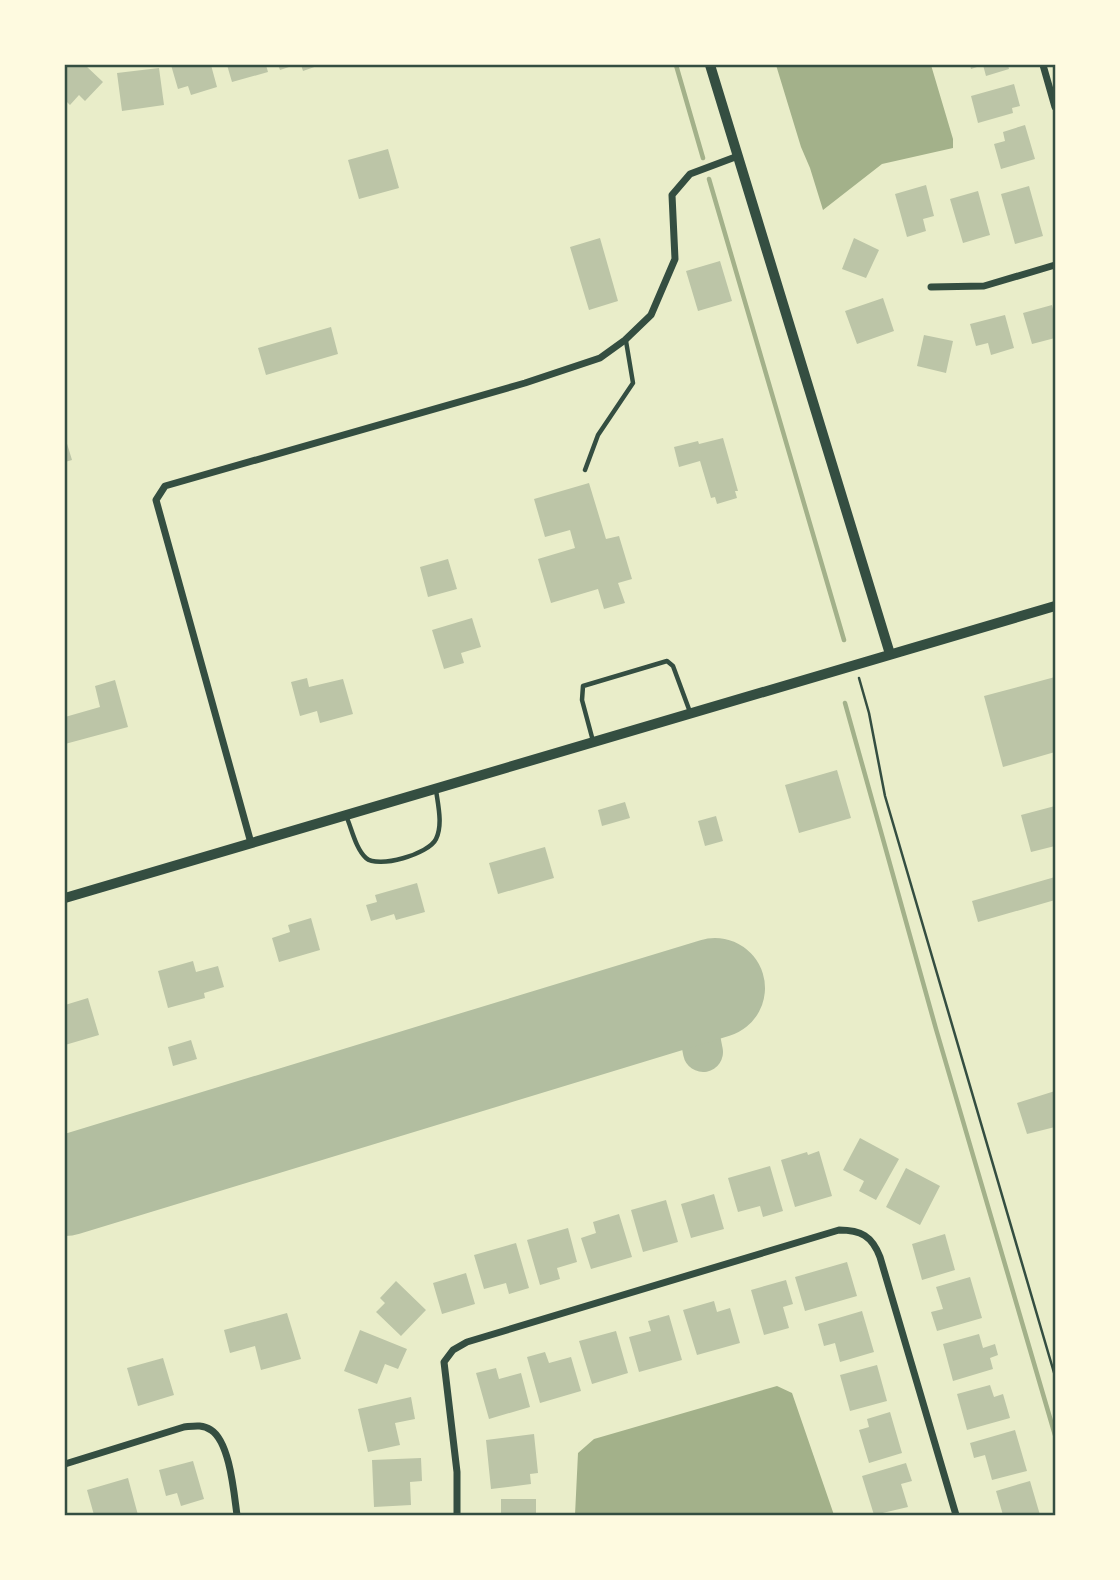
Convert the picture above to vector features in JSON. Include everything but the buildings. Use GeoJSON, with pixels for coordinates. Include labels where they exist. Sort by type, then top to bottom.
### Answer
{"type":"FeatureCollection","features":[{"type":"Feature","properties":{"kind":"street"},"geometry":{"type":"LineString","coordinates":[[710,65],[890,654]]}},
{"type":"Feature","properties":{"kind":"street"},"geometry":{"type":"LineString","coordinates":[[1043,65],[1055,107]]}},
{"type":"Feature","properties":{"kind":"street"},"geometry":{"type":"LineString","coordinates":[[251,843],[156,500],[165,486],[525,383],[600,358],[625,340],[650,315],[675,259],[672,195],[690,174],[738,156]]}},
{"type":"Feature","properties":{"kind":"street"},"geometry":{"type":"LineString","coordinates":[[931,286],[984,286],[1055,265]]}},
{"type":"Feature","properties":{"kind":"street"},"geometry":{"type":"LineString","coordinates":[[65,898],[1055,606]]}},
{"type":"Feature","properties":{"kind":"street"},"geometry":{"type":"LineString","coordinates":[[457,1515],[457,1472],[444,1362],[453,1350],[467,1342],[839,1230],[854,1230],[865,1234],[876,1244],[956,1515]]}},
{"type":"Feature","properties":{"kind":"street"},"geometry":{"type":"LineString","coordinates":[[65,1464],[184,1427],[199,1425],[219,1437],[224,1448],[237,1515]]}},
{"type":"Feature","properties":{"kind":"lane"},"geometry":{"type":"LineString","coordinates":[[585,470],[598,435],[633,383],[625,340]]}},
{"type":"Feature","properties":{"kind":"lane"},"geometry":{"type":"LineString","coordinates":[[593,742],[582,700],[583,686],[667,661],[673,666],[690,713]]}},
{"type":"Feature","properties":{"kind":"lane"},"geometry":{"type":"LineString","coordinates":[[346,815],[361,853],[377,863],[393,861],[428,848],[436,841],[439,812],[435,789]]}},
{"type":"Feature","properties":{"kind":"path"},"geometry":{"type":"LineString","coordinates":[[855,665],[869,713],[885,796],[1055,1376]]}},
{"type":"Feature","properties":{"kind":"shaded area"},"geometry":{"type":"Polygon","coordinates":[[[776,65],[931,65],[953,139],[953,148],[882,164],[823,210],[776,65]]]}},
{"type":"Feature","properties":{"kind":"shaded area"},"geometry":{"type":"Polygon","coordinates":[[[777,1386],[792,1393],[834,1515],[575,1515],[578,1453],[594,1439],[777,1386]]]}},
{"type":"Feature","properties":{"kind":"waterway"},"geometry":{"type":"LineString","coordinates":[[676,65],[703,158]]}},
{"type":"Feature","properties":{"kind":"waterway"},"geometry":{"type":"LineString","coordinates":[[709,179],[844,640]]}},
{"type":"Feature","properties":{"kind":"waterway"},"geometry":{"type":"LineString","coordinates":[[845,703],[936,1029],[1055,1435]]}},
{"type":"Feature","properties":{"kind":"taxiway"},"geometry":{"type":"LineString","coordinates":[[692,996],[703,1052]]}},
{"type":"Feature","properties":{"kind":"runway"},"geometry":{"type":"LineString","coordinates":[[65,1186],[715,988]]}}]}
